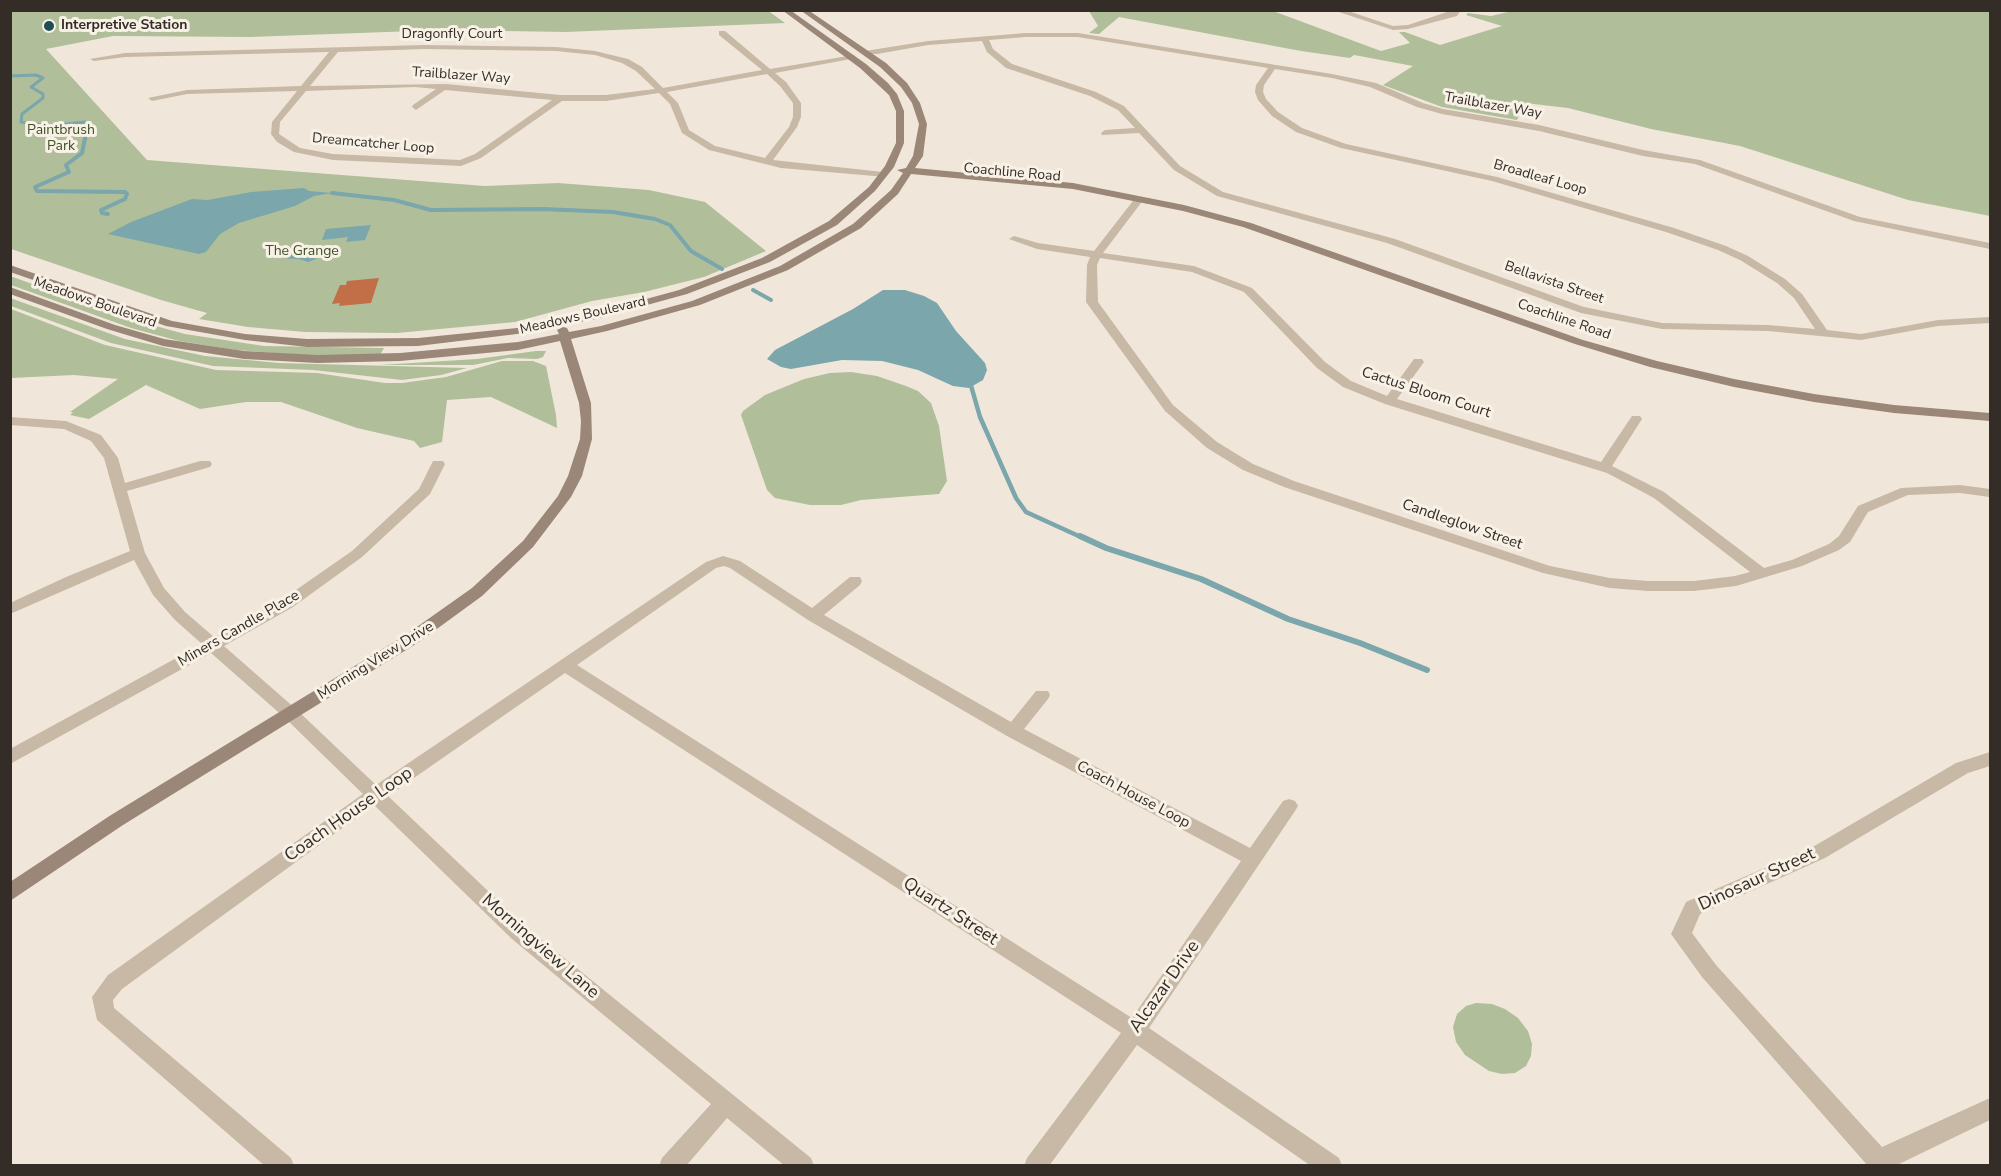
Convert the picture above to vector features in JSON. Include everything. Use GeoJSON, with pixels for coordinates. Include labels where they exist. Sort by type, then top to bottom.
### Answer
{"type":"FeatureCollection","features":[{"type":"Feature","properties":{"kind":"main road","name":"Meadows Boulevard"},"geometry":{"type":"LineString","coordinates":[[10,268],[154,320],[262,340],[340,344],[418,342],[497,334],[561,324],[683,292],[766,260],[833,223],[860,201],[885,172],[900,143],[900,111],[885,85],[848,55],[785,10]]}},
{"type":"Feature","properties":{"kind":"main road","name":"Meadows Boulevard"},"geometry":{"type":"LineString","coordinates":[[10,290],[145,338],[244,355],[317,359],[391,358],[485,350],[566,337],[696,303],[784,268],[857,226],[889,198],[908,174],[921,146],[923,124],[920,113],[904,85],[894,75],[803,10]]}},
{"type":"Feature","properties":{"kind":"main road"},"geometry":{"type":"LineString","coordinates":[[813,29],[824,33],[850,51],[863,52]]}},
{"type":"Feature","properties":{"kind":"main road","name":"Coachline Road"},"geometry":{"type":"LineString","coordinates":[[885,172],[1139,199],[1184,208],[1247,225],[1579,342],[1654,364],[1734,383],[1814,398],[1904,410],[1990,417]]}},
{"type":"Feature","properties":{"kind":"main road","name":"Morning View Drive"},"geometry":{"type":"LineString","coordinates":[[10,893],[117,820],[449,614],[505,567],[528,544],[548,519],[575,476],[586,440],[588,421],[585,403],[561,324]]}},
{"type":"Feature","properties":{"kind":"street"},"geometry":{"type":"LineString","coordinates":[[1336,10],[1393,28],[1454,15],[1458,10]]}},
{"type":"Feature","properties":{"kind":"street"},"geometry":{"type":"LineString","coordinates":[[722,33],[792,94],[798,108],[793,127],[766,162]]}},
{"type":"Feature","properties":{"kind":"street","name":"Trailblazer Way"},"geometry":{"type":"LineString","coordinates":[[863,52],[877,52],[927,43],[1042,34],[1078,34],[1361,82],[1442,111],[1539,128],[1643,153],[1697,162],[1858,219],[1990,246]]}},
{"type":"Feature","properties":{"kind":"street","name":"Bellavista Street"},"geometry":{"type":"LineString","coordinates":[[985,39],[990,50],[1009,66],[1109,101],[1128,115],[1176,168],[1220,194],[1391,241],[1581,310],[1662,326],[1768,328],[1874,336],[1938,323],[1990,320]]}},
{"type":"Feature","properties":{"kind":"street","name":"Dragonfly Court"},"geometry":{"type":"LineString","coordinates":[[94,59],[125,55],[451,47],[589,52],[633,65],[674,103],[681,124],[692,137],[724,152],[766,162],[885,172]]}},
{"type":"Feature","properties":{"kind":"street","name":"Dreamcatcher Loop"},"geometry":{"type":"LineString","coordinates":[[335,50],[279,116],[274,127],[280,140],[288,146],[308,153],[333,157],[461,163],[478,156],[560,98]]}},
{"type":"Feature","properties":{"kind":"street","name":"Trailblazer Way"},"geometry":{"type":"LineString","coordinates":[[152,98],[187,92],[395,85],[446,86],[560,98],[606,98],[662,90],[848,55]]}},
{"type":"Feature","properties":{"kind":"street","name":"Broadleaf Loop"},"geometry":{"type":"LineString","coordinates":[[1273,67],[1260,85],[1262,100],[1275,114],[1299,130],[1344,146],[1494,178],[1670,230],[1722,248],[1744,258],[1781,281],[1798,296],[1824,333]]}},
{"type":"Feature","properties":{"kind":"street"},"geometry":{"type":"LineString","coordinates":[[416,107],[446,86]]}},
{"type":"Feature","properties":{"kind":"street"},"geometry":{"type":"LineString","coordinates":[[1105,133],[1142,129]]}},
{"type":"Feature","properties":{"kind":"street","name":"Candleglow Street"},"geometry":{"type":"LineString","coordinates":[[1139,199],[1096,255],[1092,265],[1092,302],[1169,408],[1212,445],[1248,467],[1289,484],[1548,570],[1610,583],[1648,586],[1694,586],[1736,581],[1834,548],[1845,539],[1853,522],[1863,509],[1906,491],[1934,489],[1990,493]]}},
{"type":"Feature","properties":{"kind":"street","name":"Cactus Bloom Court"},"geometry":{"type":"LineString","coordinates":[[1014,239],[1036,246],[1194,269],[1248,290],[1321,365],[1347,384],[1389,401],[1604,467],[1659,495],[1762,574]]}},
{"type":"Feature","properties":{"kind":"street"},"geometry":{"type":"LineString","coordinates":[[1389,401],[1418,362]]}},
{"type":"Feature","properties":{"kind":"street"},"geometry":{"type":"LineString","coordinates":[[1604,467],[1636,419]]}},
{"type":"Feature","properties":{"kind":"street","name":"Morningview Lane"},"geometry":{"type":"LineString","coordinates":[[10,421],[66,425],[96,438],[111,458],[138,553],[158,591],[180,616],[291,714],[519,933],[803,1166]]}},
{"type":"Feature","properties":{"kind":"street"},"geometry":{"type":"LineString","coordinates":[[120,489],[205,464]]}},
{"type":"Feature","properties":{"kind":"street","name":"Miners Candle Place"},"geometry":{"type":"LineString","coordinates":[[10,757],[288,603],[357,554],[425,491],[438,464]]}},
{"type":"Feature","properties":{"kind":"street"},"geometry":{"type":"LineString","coordinates":[[10,609],[71,580],[138,553]]}},
{"type":"Feature","properties":{"kind":"street","name":"Coach House Loop"},"geometry":{"type":"LineString","coordinates":[[283,1166],[104,1013],[102,997],[115,982],[375,795],[711,565],[723,561],[735,564],[813,616],[1013,730],[1253,859]]}},
{"type":"Feature","properties":{"kind":"street"},"geometry":{"type":"LineString","coordinates":[[813,616],[855,580]]}},
{"type":"Feature","properties":{"kind":"street","name":"Quartz Street"},"geometry":{"type":"LineString","coordinates":[[565,665],[1135,1031],[1331,1166]]}},
{"type":"Feature","properties":{"kind":"street"},"geometry":{"type":"LineString","coordinates":[[1013,730],[1042,694]]}},
{"type":"Feature","properties":{"kind":"street","name":"Dinosaur Street"},"geometry":{"type":"LineString","coordinates":[[1882,1163],[1709,971],[1681,934],[1693,908],[1818,853],[1962,768],[1990,759]]}},
{"type":"Feature","properties":{"kind":"street","name":"Alcazar Drive"},"geometry":{"type":"LineString","coordinates":[[1035,1166],[1135,1031],[1289,806]]}},
{"type":"Feature","properties":{"kind":"street"},"geometry":{"type":"LineString","coordinates":[[670,1166],[726,1103]]}},
{"type":"Feature","properties":{"kind":"street"},"geometry":{"type":"LineString","coordinates":[[1882,1163],[1990,1109]]}},
{"type":"Feature","properties":{"kind":"green space","name":"The Grange"},"geometry":{"type":"Polygon","coordinates":[[[767,10],[785,23],[566,32],[442,30],[250,37],[113,36],[46,49],[147,160],[485,186],[558,183],[649,190],[705,202],[766,251],[704,277],[644,292],[592,301],[515,322],[397,333],[305,332],[248,327],[199,319],[207,313],[161,300],[11,249],[11,11],[767,10]]]}},
{"type":"Feature","properties":{"kind":"green space"},"geometry":{"type":"Polygon","coordinates":[[[1089,11],[1273,11],[1381,51],[1410,43],[1399,32],[1405,32],[1440,45],[1502,26],[1466,15],[1468,13],[1491,16],[1512,11],[1990,11],[1990,216],[1908,200],[1740,146],[1651,129],[1568,108],[1525,103],[1517,120],[1442,107],[1383,85],[1413,66],[1354,55],[1350,58],[1301,51],[1119,17],[1099,34],[1089,33],[1098,26],[1089,11]]]}},
{"type":"Feature","properties":{"kind":"green space"},"geometry":{"type":"Polygon","coordinates":[[[10,276],[130,319],[185,334],[264,346],[384,348],[380,355],[301,355],[236,350],[179,341],[131,328],[11,285],[10,276]]]}},
{"type":"Feature","properties":{"kind":"green space"},"geometry":{"type":"Polygon","coordinates":[[[10,298],[125,339],[205,356],[279,363],[467,368],[441,375],[402,380],[313,370],[213,366],[111,343],[11,306],[10,298]]]}},
{"type":"Feature","properties":{"kind":"green space"},"geometry":{"type":"Polygon","coordinates":[[[11,309],[105,345],[216,370],[317,373],[385,383],[402,383],[446,377],[502,361],[533,361],[546,366],[557,428],[491,397],[447,400],[442,442],[420,448],[414,441],[357,428],[281,402],[246,402],[200,409],[146,385],[89,419],[70,415],[73,412],[70,412],[118,379],[74,375],[11,378],[11,309]]]}},
{"type":"Feature","properties":{"kind":"green space"},"geometry":{"type":"Polygon","coordinates":[[[546,351],[543,357],[537,359],[508,358],[473,365],[379,365],[477,359],[546,351]]]}},
{"type":"Feature","properties":{"kind":"green space"},"geometry":{"type":"Polygon","coordinates":[[[851,372],[877,376],[906,386],[918,391],[931,403],[939,426],[947,481],[939,494],[861,500],[841,505],[810,505],[775,498],[767,490],[741,415],[743,411],[765,395],[804,379],[830,373],[851,372]]]}},
{"type":"Feature","properties":{"kind":"green space"},"geometry":{"type":"Polygon","coordinates":[[[1476,1003],[1492,1004],[1518,1018],[1528,1031],[1532,1044],[1531,1056],[1526,1066],[1515,1073],[1502,1074],[1489,1071],[1465,1055],[1456,1042],[1453,1027],[1457,1014],[1466,1006],[1476,1003]]]}},
{"type":"Feature","properties":{"kind":"water"},"geometry":{"type":"Polygon","coordinates":[[[304,188],[309,191],[332,193],[314,196],[295,206],[239,223],[220,234],[206,252],[199,254],[108,234],[131,222],[192,199],[208,200],[251,192],[304,188]]]}},
{"type":"Feature","properties":{"kind":"water"},"geometry":{"type":"Polygon","coordinates":[[[371,225],[365,240],[346,242],[348,237],[322,240],[326,229],[371,225]]]}},
{"type":"Feature","properties":{"kind":"water"},"geometry":{"type":"Polygon","coordinates":[[[303,248],[313,249],[322,253],[323,256],[308,262],[281,258],[287,253],[303,248]]]}},
{"type":"Feature","properties":{"kind":"water"},"geometry":{"type":"Polygon","coordinates":[[[883,290],[905,290],[937,303],[956,331],[985,363],[987,370],[983,380],[969,388],[953,386],[918,370],[882,361],[842,360],[791,369],[781,367],[767,359],[775,350],[853,309],[883,290]]]}},
{"type":"Feature","properties":{"kind":"building","name":"The Grange"},"geometry":{"type":"Polygon","coordinates":[[[379,278],[371,303],[339,306],[340,303],[332,304],[340,285],[346,285],[347,281],[379,278]]]}},
{"type":"Feature","properties":{"kind":"waterway"},"geometry":{"type":"LineString","coordinates":[[10,76],[36,75],[43,78],[31,87],[43,94],[43,98],[22,114],[21,122],[48,126],[85,122],[89,125],[84,136],[86,139]]}},
{"type":"Feature","properties":{"kind":"waterway"},"geometry":{"type":"LineString","coordinates":[[85,138],[82,153],[66,165],[69,172],[35,187],[37,191],[125,192],[127,194],[125,199],[101,210],[102,213],[108,214]]}},
{"type":"Feature","properties":{"kind":"waterway"},"geometry":{"type":"LineString","coordinates":[[332,193],[394,200],[431,210],[543,209],[613,212],[655,219],[670,225],[691,251],[722,269]]}},
{"type":"Feature","properties":{"kind":"waterway"},"geometry":{"type":"LineString","coordinates":[[753,290],[771,300]]}},
{"type":"Feature","properties":{"kind":"waterway"},"geometry":{"type":"LineString","coordinates":[[970,382],[980,417],[1016,498],[1026,512],[1083,538]]}},
{"type":"Feature","properties":{"kind":"waterway"},"geometry":{"type":"LineString","coordinates":[[1080,536],[1106,548],[1201,579],[1288,619],[1360,643],[1427,670]]}},
{"type":"Feature","properties":{"kind":"place","name":"Interpretive Station"},"geometry":{"type":"Point","coordinates":[49,26]}},
{"type":"Feature","properties":{"kind":"park label","name":"Paintbrush Park"},"geometry":{"type":"Point","coordinates":[61,140]}}]}
